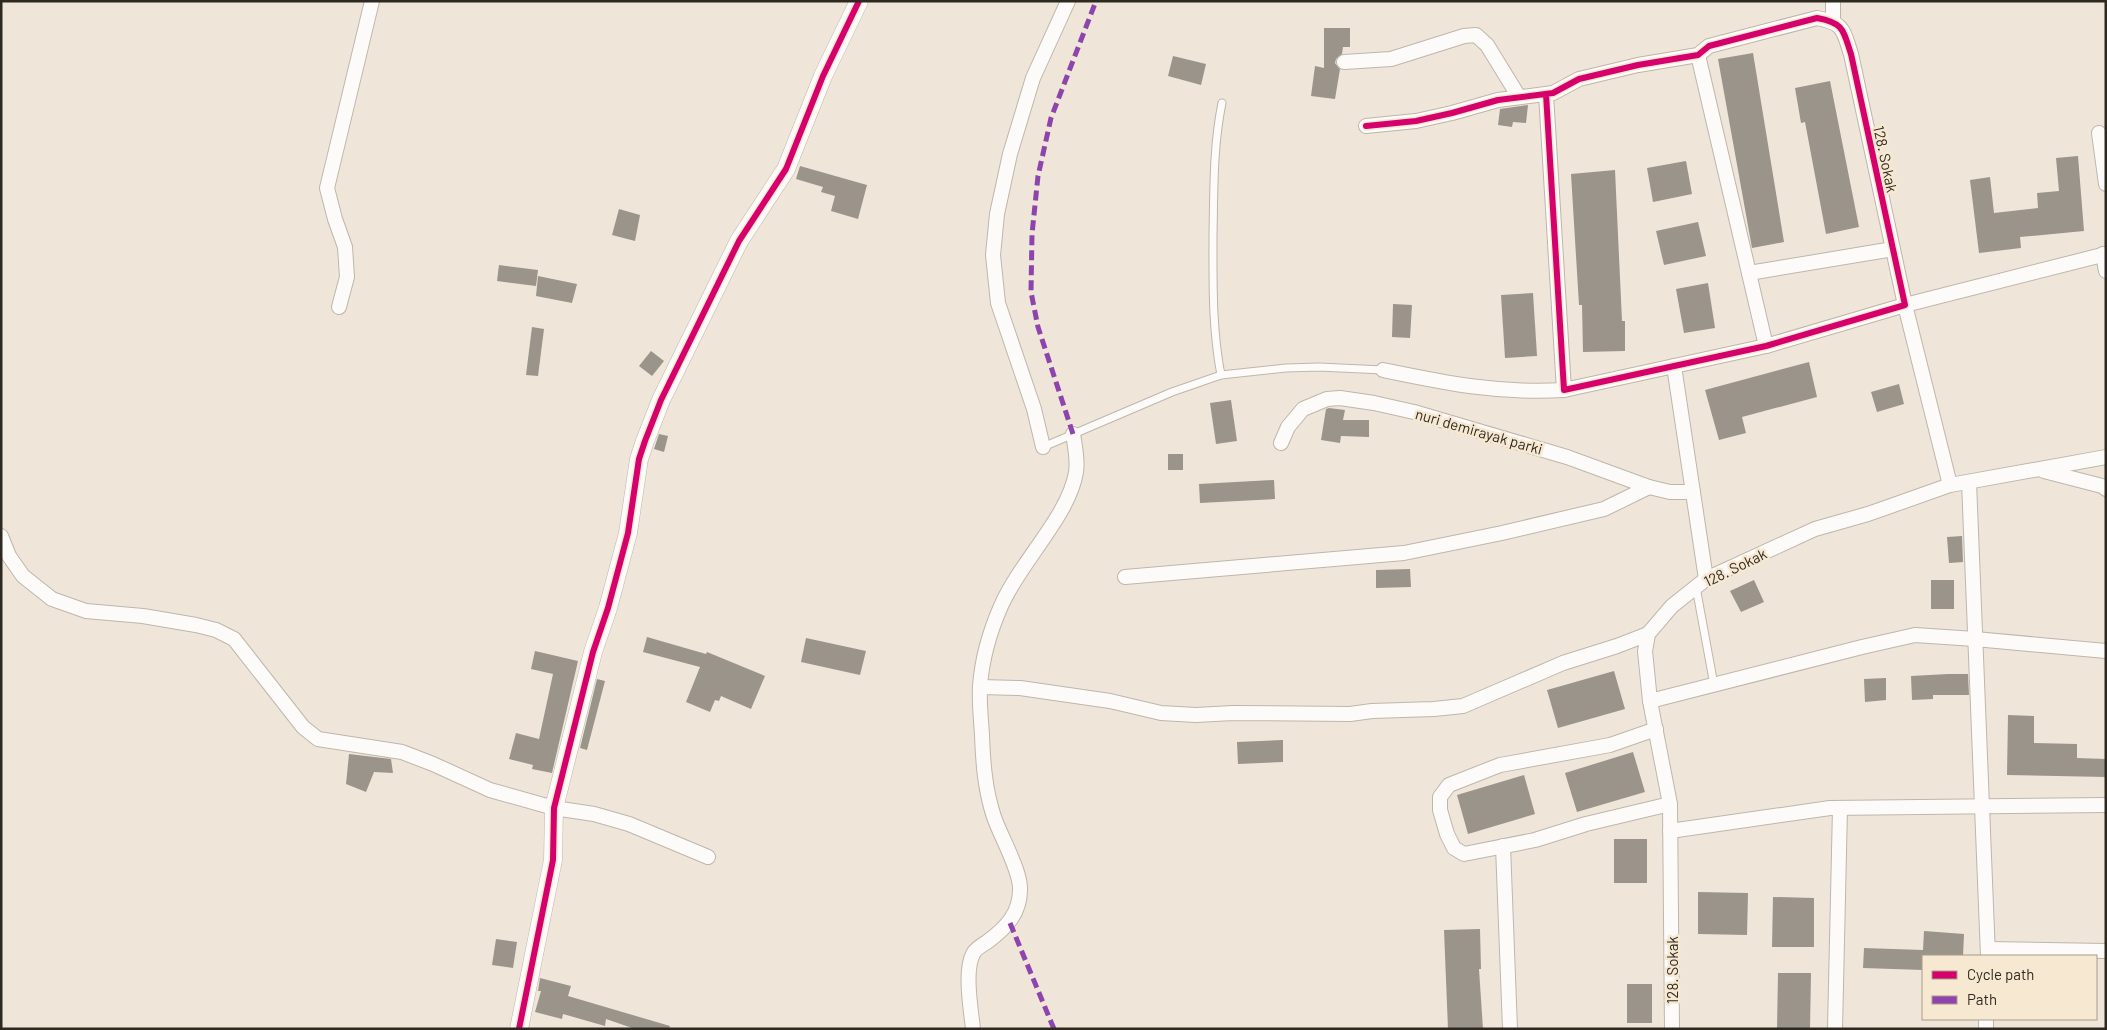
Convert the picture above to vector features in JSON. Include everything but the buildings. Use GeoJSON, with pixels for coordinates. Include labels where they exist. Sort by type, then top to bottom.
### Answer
{"type":"FeatureCollection","features":[{"type":"Feature","properties":{"kind":"street"},"geometry":{"type":"LineString","coordinates":[[339,307],[347,277],[345,247],[334,219],[327,188],[372,1]]}},
{"type":"Feature","properties":{"kind":"street"},"geometry":{"type":"LineString","coordinates":[[519,1029],[553,860],[554,808],[594,652],[628,533],[639,460],[645,441],[661,400],[739,241],[786,169],[830,60],[859,1]]}},
{"type":"Feature","properties":{"kind":"street"},"geometry":{"type":"LineString","coordinates":[[1043,447],[1034,409],[998,303],[993,255],[997,214],[1010,154],[1033,78],[1068,1]]}},
{"type":"Feature","properties":{"kind":"street"},"geometry":{"type":"LineString","coordinates":[[1366,126],[1416,121],[1498,100],[1553,93],[1579,79],[1638,65],[1698,55],[1709,46],[1817,18],[1833,21],[1833,1]]}},
{"type":"Feature","properties":{"kind":"street","name":"128. Sokak"},"geometry":{"type":"LineString","coordinates":[[1833,21],[1843,28],[1851,54],[1905,304],[1950,485]]}},
{"type":"Feature","properties":{"kind":"street"},"geometry":{"type":"LineString","coordinates":[[1344,62],[1391,59],[1464,36],[1476,35],[1487,45],[1519,97]]}},
{"type":"Feature","properties":{"kind":"street"},"geometry":{"type":"LineString","coordinates":[[1698,55],[1766,346]]}},
{"type":"Feature","properties":{"kind":"street"},"geometry":{"type":"LineString","coordinates":[[1546,94],[1564,390]]}},
{"type":"Feature","properties":{"kind":"street"},"geometry":{"type":"LineString","coordinates":[[2099,133],[2106,184]]}},
{"type":"Feature","properties":{"kind":"street"},"geometry":{"type":"LineString","coordinates":[[1749,273],[1893,249]]}},
{"type":"Feature","properties":{"kind":"street"},"geometry":{"type":"LineString","coordinates":[[1383,370],[1461,386],[1491,390],[1528,392],[1564,390],[1766,346],[1905,304],[2104,254],[2106,271]]}},
{"type":"Feature","properties":{"kind":"street"},"geometry":{"type":"LineString","coordinates":[[1674,366],[1693,492],[1701,583]]}},
{"type":"Feature","properties":{"kind":"street","name":"nuri demirayak parki"},"geometry":{"type":"LineString","coordinates":[[1281,443],[1288,427],[1303,409],[1327,399],[1340,398],[1414,412],[1567,456],[1649,487],[1670,492],[1693,492]]}},
{"type":"Feature","properties":{"kind":"street"},"geometry":{"type":"LineString","coordinates":[[972,1029],[970,960],[974,952],[1010,923],[1020,901],[1020,885],[990,803],[984,776],[980,687],[989,636],[1001,605],[1018,574],[1063,507],[1071,491],[1076,471],[1076,452],[1073,434]]}},
{"type":"Feature","properties":{"kind":"street","name":"128. Sokak"},"geometry":{"type":"LineString","coordinates":[[1672,1029],[1670,804],[1650,701],[1645,651],[1648,634],[1672,606],[1701,583],[1814,529],[1868,514],[1950,485],[2106,457]]}},
{"type":"Feature","properties":{"kind":"street"},"geometry":{"type":"LineString","coordinates":[[2038,469],[2102,486],[2106,489]]}},
{"type":"Feature","properties":{"kind":"street"},"geometry":{"type":"LineString","coordinates":[[1969,482],[1988,953],[2106,951]]}},
{"type":"Feature","properties":{"kind":"street"},"geometry":{"type":"LineString","coordinates":[[1125,577],[1404,553],[1502,533],[1604,509],[1649,487]]}},
{"type":"Feature","properties":{"kind":"street"},"geometry":{"type":"LineString","coordinates":[[1,536],[9,556],[23,576],[52,599],[86,611],[143,616],[196,625],[216,630],[234,639],[303,727],[318,739],[402,752],[490,790],[554,808],[594,814],[629,824],[708,857]]}},
{"type":"Feature","properties":{"kind":"street"},"geometry":{"type":"LineString","coordinates":[[980,687],[1020,688],[1161,712],[1196,715],[1233,713],[1350,714],[1372,711],[1434,709],[1463,706],[1563,663],[1648,634]]}},
{"type":"Feature","properties":{"kind":"street"},"geometry":{"type":"LineString","coordinates":[[1650,701],[1862,647],[1915,636],[1975,639],[2106,651]]}},
{"type":"Feature","properties":{"kind":"street"},"geometry":{"type":"LineString","coordinates":[[1656,729],[1610,744],[1500,766],[1449,785],[1440,797],[1440,810],[1447,834],[1454,848],[1464,854],[1535,840],[1586,824],[1670,804]]}},
{"type":"Feature","properties":{"kind":"street"},"geometry":{"type":"LineString","coordinates":[[1670,832],[1840,808],[2106,805]]}},
{"type":"Feature","properties":{"kind":"street"},"geometry":{"type":"LineString","coordinates":[[1835,1029],[1840,808]]}},
{"type":"Feature","properties":{"kind":"street"},"geometry":{"type":"LineString","coordinates":[[1502,846],[1510,1029]]}},
{"type":"Feature","properties":{"kind":"lane"},"geometry":{"type":"LineString","coordinates":[[1221,375],[1214,333],[1213,287],[1215,144],[1222,102]]}},
{"type":"Feature","properties":{"kind":"lane"},"geometry":{"type":"LineString","coordinates":[[1043,447],[1172,392],[1221,375],[1286,368],[1327,367],[1383,370]]}},
{"type":"Feature","properties":{"kind":"lane"},"geometry":{"type":"LineString","coordinates":[[1701,583],[1714,685]]}},
{"type":"Feature","properties":{"kind":"marked path"},"geometry":{"type":"LineString","coordinates":[[1073,434],[1038,327],[1031,292],[1032,234],[1038,176],[1051,118],[1096,1]]}},
{"type":"Feature","properties":{"kind":"marked path"},"geometry":{"type":"LineString","coordinates":[[1010,923],[1054,1029]]}},
{"type":"Feature","properties":{"kind":"cycle path"},"geometry":{"type":"LineString","coordinates":[[519,1029],[553,860],[554,808],[593,652],[608,608],[628,533],[639,459],[661,400],[739,241],[786,169],[823,76],[859,1]]}},
{"type":"Feature","properties":{"kind":"cycle path"},"geometry":{"type":"LineString","coordinates":[[1366,126],[1416,121],[1498,100],[1553,93],[1579,79],[1638,65],[1698,55],[1709,46],[1817,18],[1833,22],[1844,33],[1851,54],[1905,305],[1766,346],[1564,390],[1546,94]]}}]}
